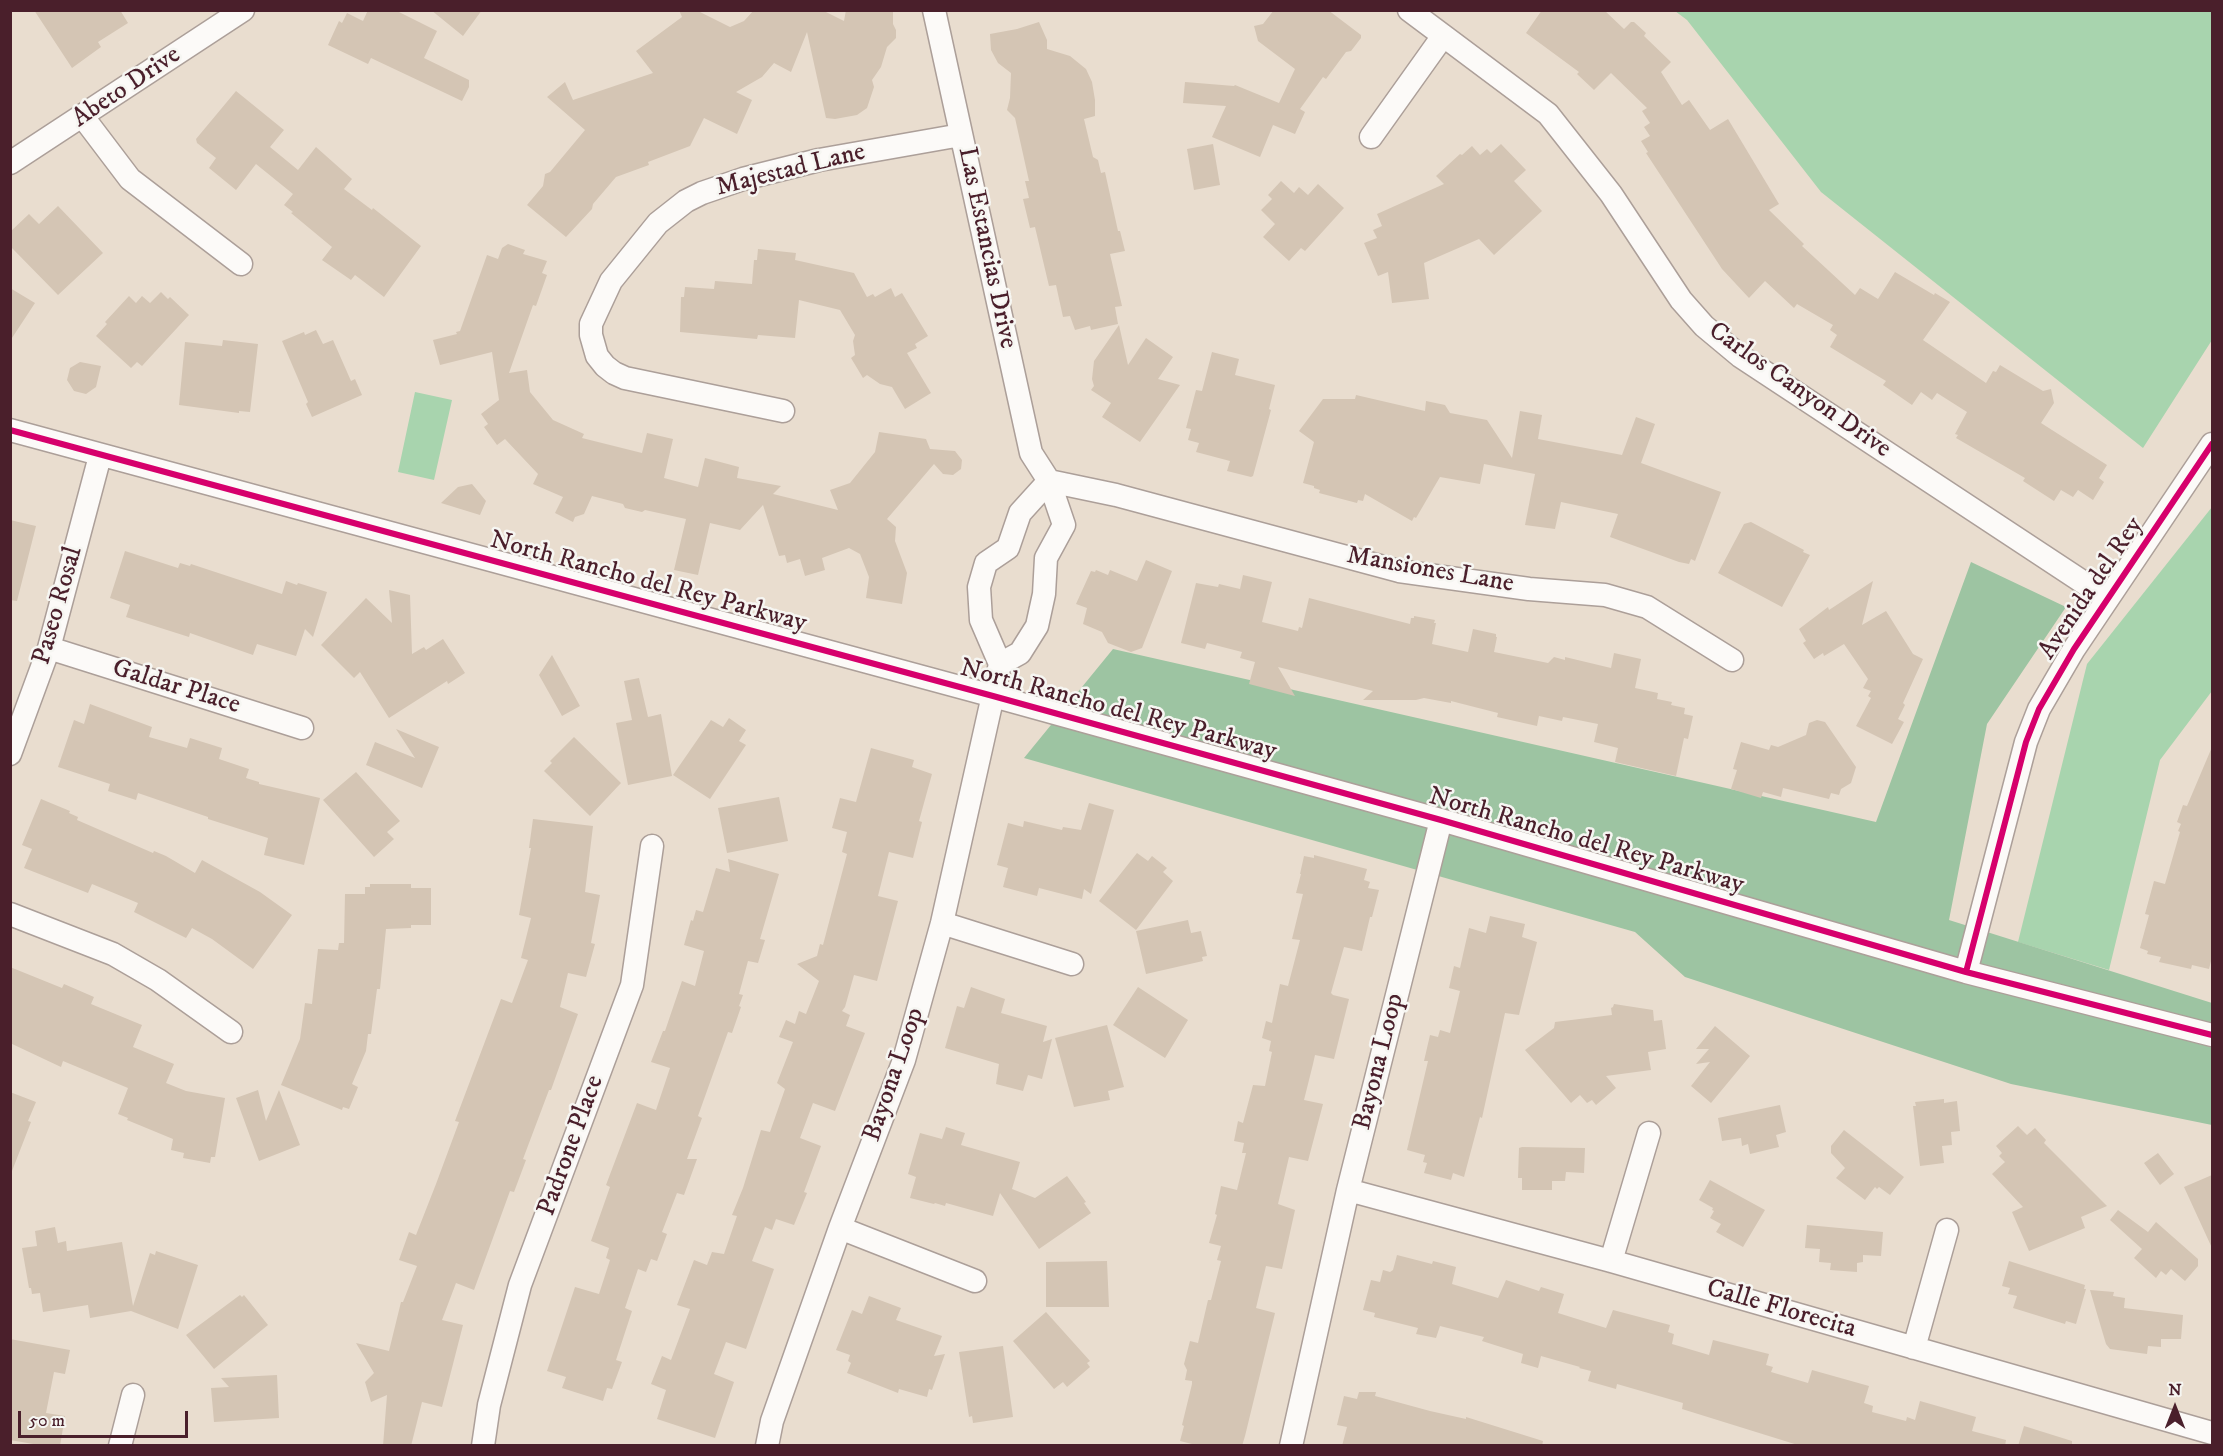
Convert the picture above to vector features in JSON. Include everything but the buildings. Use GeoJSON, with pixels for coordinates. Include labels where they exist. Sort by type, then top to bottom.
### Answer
{"type":"FeatureCollection","features":[{"type":"Feature","properties":{"kind":"street","name":"Abeto Drive"},"geometry":{"type":"LineString","coordinates":[[10,163],[243,10]]}},
{"type":"Feature","properties":{"kind":"street","name":"Las Estancias Drive"},"geometry":{"type":"LineString","coordinates":[[934,10],[1031,453],[1048,481],[1064,525],[1046,558],[1044,594],[1037,626],[1020,653],[1000,664]]}},
{"type":"Feature","properties":{"kind":"street","name":"Carlos Canyon Drive"},"geometry":{"type":"LineString","coordinates":[[1409,10],[1548,114],[1611,194],[1681,300],[1704,326],[1740,356],[2107,598]]}},
{"type":"Feature","properties":{"kind":"street"},"geometry":{"type":"LineString","coordinates":[[1371,137],[1443,36]]}},
{"type":"Feature","properties":{"kind":"street"},"geometry":{"type":"LineString","coordinates":[[83,117],[130,179],[241,264]]}},
{"type":"Feature","properties":{"kind":"street","name":"Majestad Lane"},"geometry":{"type":"LineString","coordinates":[[783,411],[625,378],[614,373],[597,356],[591,335],[591,324],[611,281],[658,223],[671,211],[702,194],[743,179],[819,160],[961,135]]}},
{"type":"Feature","properties":{"kind":"street","name":"North Rancho del Rey Parkway"},"geometry":{"type":"LineString","coordinates":[[10,430],[993,696],[1441,820],[1966,972],[2212,1035]]}},
{"type":"Feature","properties":{"kind":"street","name":"Avenida del Rey"},"geometry":{"type":"LineString","coordinates":[[1966,972],[2031,731],[2039,709],[2107,598],[2212,444]]}},
{"type":"Feature","properties":{"kind":"street","name":"Paseo Rosal"},"geometry":{"type":"LineString","coordinates":[[10,754],[49,648],[100,456]]}},
{"type":"Feature","properties":{"kind":"street"},"geometry":{"type":"LineString","coordinates":[[993,696],[1000,664],[981,620],[979,587],[986,563],[1008,548],[1020,513],[1048,481]]}},
{"type":"Feature","properties":{"kind":"street","name":"Mansiones Lane"},"geometry":{"type":"LineString","coordinates":[[1048,481],[1116,495],[1399,571],[1529,588],[1605,595],[1647,607],[1732,660]]}},
{"type":"Feature","properties":{"kind":"street"},"geometry":{"type":"LineString","coordinates":[[1008,548],[1046,558]]}},
{"type":"Feature","properties":{"kind":"street","name":"Galdar Place"},"geometry":{"type":"LineString","coordinates":[[49,648],[302,728]]}},
{"type":"Feature","properties":{"kind":"street","name":"Bayona Loop"},"geometry":{"type":"LineString","coordinates":[[767,1446],[772,1421],[840,1228],[904,1060],[942,924],[993,696]]}},
{"type":"Feature","properties":{"kind":"street","name":"Bayona Loop"},"geometry":{"type":"LineString","coordinates":[[1292,1446],[1348,1191],[1441,820]]}},
{"type":"Feature","properties":{"kind":"street","name":"Padrone Place"},"geometry":{"type":"LineString","coordinates":[[483,1446],[489,1405],[520,1285],[632,985],[652,846]]}},
{"type":"Feature","properties":{"kind":"street"},"geometry":{"type":"LineString","coordinates":[[10,914],[113,954],[158,980],[231,1032]]}},
{"type":"Feature","properties":{"kind":"street"},"geometry":{"type":"LineString","coordinates":[[942,924],[1072,964]]}},
{"type":"Feature","properties":{"kind":"street"},"geometry":{"type":"LineString","coordinates":[[1611,1261],[1649,1133]]}},
{"type":"Feature","properties":{"kind":"street","name":"Calle Florecita"},"geometry":{"type":"LineString","coordinates":[[1348,1191],[1611,1261],[2212,1433]]}},
{"type":"Feature","properties":{"kind":"street"},"geometry":{"type":"LineString","coordinates":[[840,1228],[975,1281]]}},
{"type":"Feature","properties":{"kind":"street"},"geometry":{"type":"LineString","coordinates":[[1914,1348],[1947,1230]]}},
{"type":"Feature","properties":{"kind":"street"},"geometry":{"type":"LineString","coordinates":[[120,1446],[133,1395]]}},
{"type":"Feature","properties":{"kind":"green space"},"geometry":{"type":"Polygon","coordinates":[[[1675,11],[2212,11],[2212,340],[2143,448],[1821,192],[1687,20],[1675,11]]]}},
{"type":"Feature","properties":{"kind":"green space"},"geometry":{"type":"Polygon","coordinates":[[[415,392],[452,400],[434,480],[398,472],[415,392]]]}},
{"type":"Feature","properties":{"kind":"green space"},"geometry":{"type":"Polygon","coordinates":[[[2212,507],[2212,691],[2160,760],[2109,970],[2018,942],[2087,664],[2212,507]]]}},
{"type":"Feature","properties":{"kind":"green space"},"geometry":{"type":"Polygon","coordinates":[[[1971,562],[2066,607],[1987,724],[1949,920],[2212,1003],[2212,1125],[2011,1084],[1685,977],[1635,932],[1024,758],[1113,649],[1876,822],[1971,562]]]}},
{"type":"Feature","properties":{"kind":"cycle path"},"geometry":{"type":"LineString","coordinates":[[10,430],[993,696],[1441,820],[1966,972],[2212,1035]]}},
{"type":"Feature","properties":{"kind":"cycle path"},"geometry":{"type":"LineString","coordinates":[[1966,972],[2026,742],[2039,709],[2074,649],[2212,444]]}}]}
